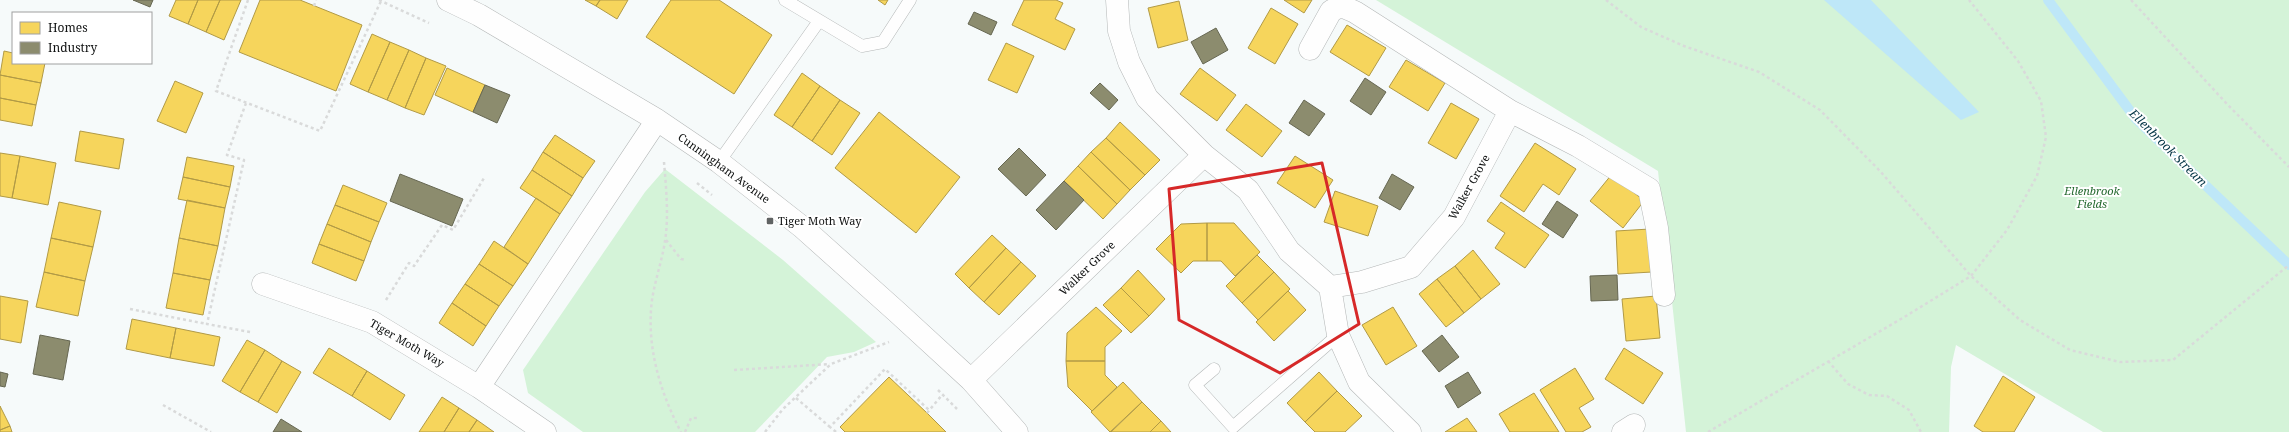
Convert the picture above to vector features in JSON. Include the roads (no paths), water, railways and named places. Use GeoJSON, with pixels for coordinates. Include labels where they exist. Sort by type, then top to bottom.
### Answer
{"type":"FeatureCollection","features":[{"type":"Feature","properties":{"kind":"street","name":"Cunningham Avenue"},"geometry":{"type":"LineString","coordinates":[[448,0],[479,15],[657,120],[720,162],[802,227],[971,380],[1017,432]]}},
{"type":"Feature","properties":{"kind":"street"},"geometry":{"type":"LineString","coordinates":[[1117,0],[1119,31],[1129,62],[1147,98],[1204,155],[1248,190],[1289,251],[1330,287],[1338,335],[1359,382],[1410,432]]}},
{"type":"Feature","properties":{"kind":"street"},"geometry":{"type":"LineString","coordinates":[[1310,49],[1331,11],[1342,6],[1355,12],[1510,111],[1578,146],[1649,189],[1657,228],[1664,295]]}},
{"type":"Feature","properties":{"kind":"street","name":"Walker Grove"},"geometry":{"type":"LineString","coordinates":[[1330,287],[1362,282],[1411,267],[1454,217],[1510,111]]}},
{"type":"Feature","properties":{"kind":"street"},"geometry":{"type":"LineString","coordinates":[[479,387],[657,120]]}},
{"type":"Feature","properties":{"kind":"street","name":"Walker Grove"},"geometry":{"type":"LineString","coordinates":[[971,380],[1204,155]]}},
{"type":"Feature","properties":{"kind":"street","name":"Tiger Moth Way"},"geometry":{"type":"LineString","coordinates":[[263,284],[372,322],[479,387],[545,432]]}},
{"type":"Feature","properties":{"kind":"lane"},"geometry":{"type":"LineString","coordinates":[[785,0],[862,46],[883,42],[910,0]]}},
{"type":"Feature","properties":{"kind":"lane"},"geometry":{"type":"LineString","coordinates":[[720,162],[819,21]]}},
{"type":"Feature","properties":{"kind":"lane"},"geometry":{"type":"LineString","coordinates":[[1214,369],[1195,384],[1233,427],[1338,335]]}},
{"type":"Feature","properties":{"kind":"water"},"geometry":{"type":"Polygon","coordinates":[[[1824,0],[1871,0],[1979,112],[1961,120],[1824,0]]]}},
{"type":"Feature","properties":{"kind":"waterway","name":"Ellenbrook Stream"},"geometry":{"type":"LineString","coordinates":[[2048,0],[2136,119],[2289,265]]}},
{"type":"Feature","properties":{"kind":"place","name":"Tiger Moth Way"},"geometry":{"type":"Point","coordinates":[770,221]}},
{"type":"Feature","properties":{"kind":"park label","name":"Ellenbrook Fields"},"geometry":{"type":"Point","coordinates":[2092,197]}}]}
